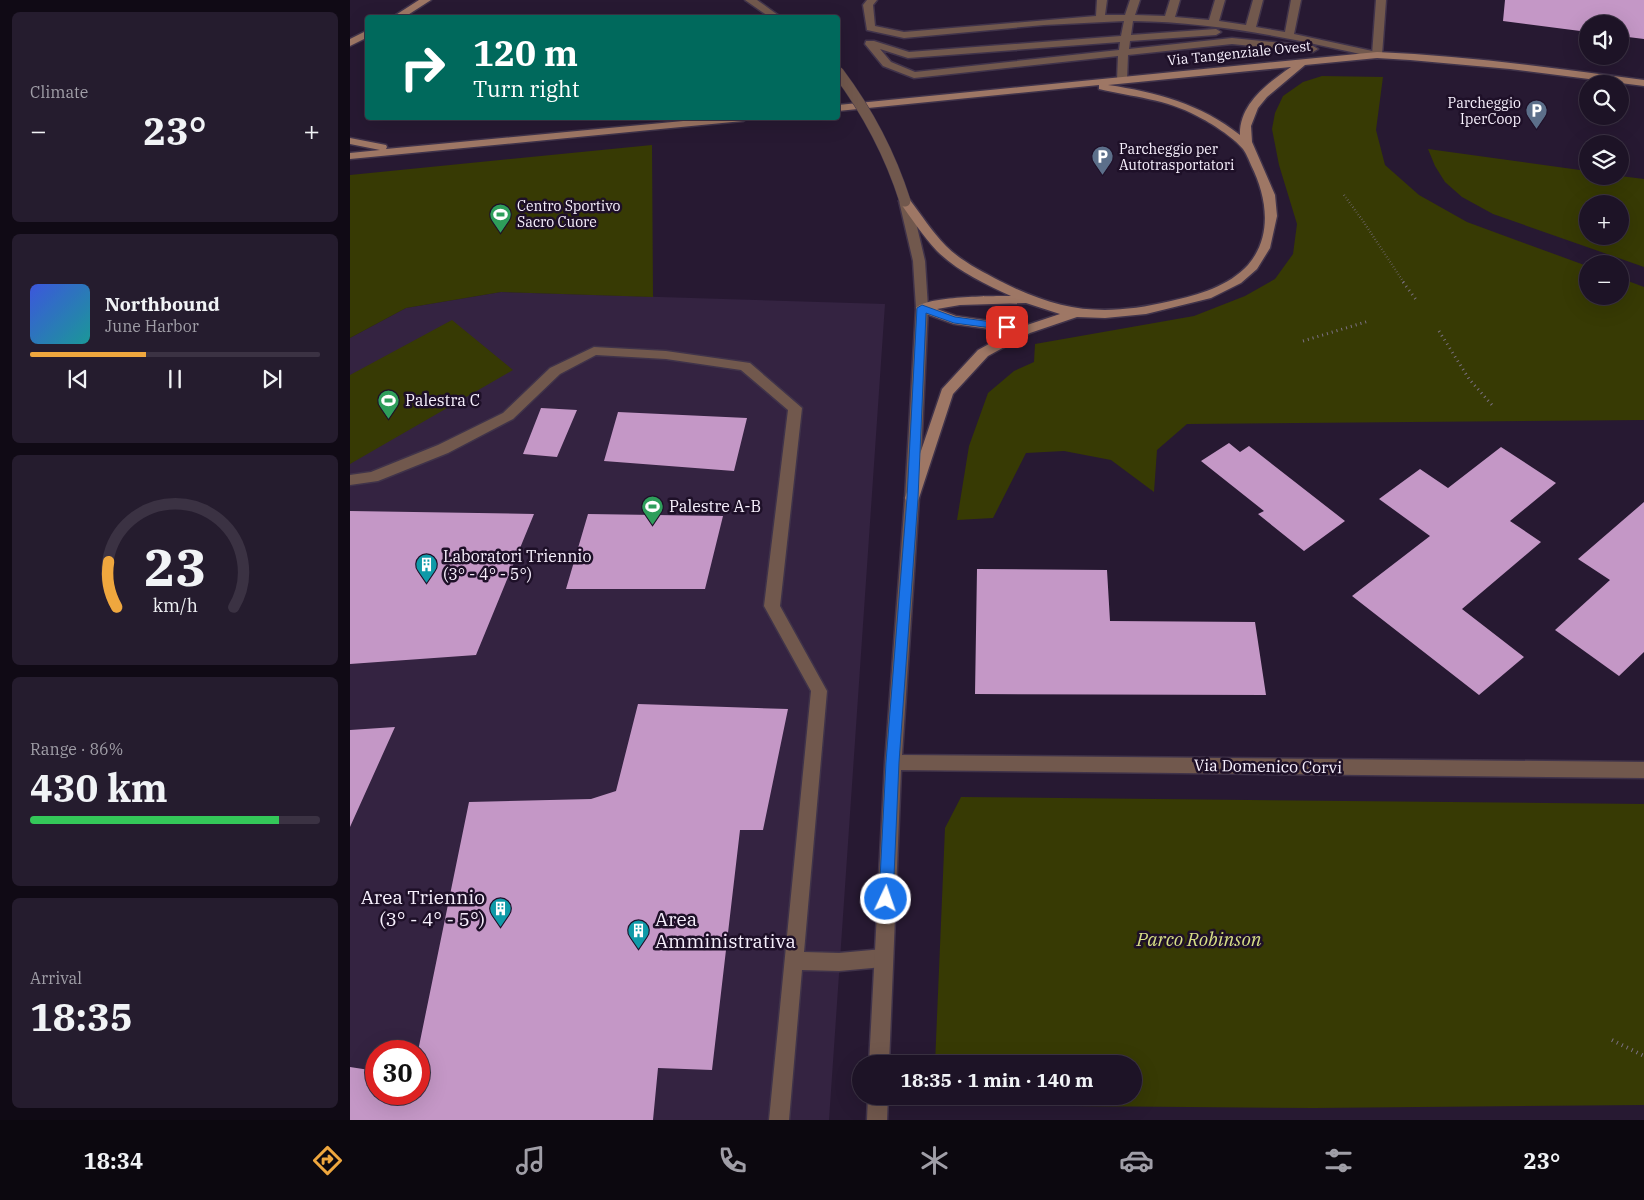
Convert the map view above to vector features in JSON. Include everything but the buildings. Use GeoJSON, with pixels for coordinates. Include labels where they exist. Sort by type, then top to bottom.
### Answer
{"type":"FeatureCollection","features":[{"type":"Feature","properties":{"kind":"main road"},"geometry":{"type":"LineString","coordinates":[[400,15],[426,0]]}},
{"type":"Feature","properties":{"kind":"main road"},"geometry":{"type":"LineString","coordinates":[[350,43],[365,35]]}},
{"type":"Feature","properties":{"kind":"main road","name":"Via Tangenziale Ovest"},"geometry":{"type":"LineString","coordinates":[[840,108],[1377,55],[1431,57],[1500,64],[1644,83]]}},
{"type":"Feature","properties":{"kind":"main road"},"geometry":{"type":"LineString","coordinates":[[912,498],[947,392],[983,353],[1025,330],[1076,313],[1138,311],[1167,307],[1220,290],[1240,279],[1259,259],[1268,241],[1272,222],[1267,188],[1246,146],[1245,133],[1247,121],[1252,109],[1277,81],[1303,62]]}},
{"type":"Feature","properties":{"kind":"main road"},"geometry":{"type":"LineString","coordinates":[[1080,84],[1126,90],[1179,104],[1212,119],[1246,146]]}},
{"type":"Feature","properties":{"kind":"main road"},"geometry":{"type":"LineString","coordinates":[[350,156],[722,120]]}},
{"type":"Feature","properties":{"kind":"main road"},"geometry":{"type":"LineString","coordinates":[[350,141],[406,150]]}},
{"type":"Feature","properties":{"kind":"main road"},"geometry":{"type":"LineString","coordinates":[[905,201],[942,250],[981,276],[1027,300],[1076,313]]}},
{"type":"Feature","properties":{"kind":"main road"},"geometry":{"type":"LineString","coordinates":[[922,308],[960,301],[1027,300]]}},
{"type":"Feature","properties":{"kind":"main road"},"geometry":{"type":"LineString","coordinates":[[922,308],[954,320],[1025,330]]}},
{"type":"Feature","properties":{"kind":"street"},"geometry":{"type":"LineString","coordinates":[[750,0],[773,15]]}},
{"type":"Feature","properties":{"kind":"street"},"geometry":{"type":"LineString","coordinates":[[872,0],[868,5],[870,44],[887,64],[914,75],[1232,41],[1377,55]]}},
{"type":"Feature","properties":{"kind":"street"},"geometry":{"type":"LineString","coordinates":[[1100,19],[1102,0]]}},
{"type":"Feature","properties":{"kind":"street"},"geometry":{"type":"LineString","coordinates":[[1122,80],[1124,38],[1128,18],[1135,0]]}},
{"type":"Feature","properties":{"kind":"street"},"geometry":{"type":"LineString","coordinates":[[1169,20],[1175,0]]}},
{"type":"Feature","properties":{"kind":"street"},"geometry":{"type":"LineString","coordinates":[[1213,24],[1220,0]]}},
{"type":"Feature","properties":{"kind":"street"},"geometry":{"type":"LineString","coordinates":[[1250,29],[1258,0]]}},
{"type":"Feature","properties":{"kind":"street"},"geometry":{"type":"LineString","coordinates":[[1289,35],[1296,0]]}},
{"type":"Feature","properties":{"kind":"street"},"geometry":{"type":"LineString","coordinates":[[1377,55],[1381,0]]}},
{"type":"Feature","properties":{"kind":"street"},"geometry":{"type":"LineString","coordinates":[[870,28],[904,35],[1100,19],[1169,20],[1289,35],[1377,55]]}},
{"type":"Feature","properties":{"kind":"street"},"geometry":{"type":"LineString","coordinates":[[870,44],[908,55],[1250,29]]}},
{"type":"Feature","properties":{"kind":"street"},"geometry":{"type":"LineString","coordinates":[[1123,54],[1250,29]]}},
{"type":"Feature","properties":{"kind":"street"},"geometry":{"type":"LineString","coordinates":[[840,75],[878,131],[898,176],[920,261],[922,308],[912,498],[893,762],[879,1055]]}},
{"type":"Feature","properties":{"kind":"street"},"geometry":{"type":"LineString","coordinates":[[350,480],[373,477],[443,449],[508,416],[556,371],[594,351],[666,355],[745,366],[795,408],[772,606],[819,691],[779,1120]]}},
{"type":"Feature","properties":{"kind":"street","name":"Via Domenico Corvi"},"geometry":{"type":"LineString","coordinates":[[893,762],[1644,770]]}},
{"type":"Feature","properties":{"kind":"street"},"geometry":{"type":"LineString","coordinates":[[794,961],[839,962],[883,958]]}},
{"type":"Feature","properties":{"kind":"street"},"geometry":{"type":"LineString","coordinates":[[878,1105],[878,1120]]}},
{"type":"Feature","properties":{"kind":"path"},"geometry":{"type":"LineString","coordinates":[[1344,195],[1376,237],[1403,284],[1417,301]]}},
{"type":"Feature","properties":{"kind":"path"},"geometry":{"type":"LineString","coordinates":[[1303,342],[1369,321]]}},
{"type":"Feature","properties":{"kind":"path"},"geometry":{"type":"LineString","coordinates":[[1439,331],[1469,379],[1492,404]]}},
{"type":"Feature","properties":{"kind":"path"},"geometry":{"type":"LineString","coordinates":[[1612,1040],[1644,1056]]}},
{"type":"Feature","properties":{"kind":"shaded area"},"geometry":{"type":"Polygon","coordinates":[[[501,292],[885,304],[829,1120],[350,1120],[350,338],[406,308],[501,292]]]}},
{"type":"Feature","properties":{"kind":"green space"},"geometry":{"type":"Polygon","coordinates":[[[1322,76],[1383,77],[1376,130],[1385,165],[1419,195],[1467,222],[1579,263],[1579,305],[1629,305],[1629,281],[1644,287],[1644,420],[1187,424],[1157,450],[1154,492],[1111,460],[1064,451],[1026,453],[993,518],[957,520],[969,446],[988,393],[1014,371],[1034,362],[1035,344],[1194,316],[1245,296],[1275,279],[1293,254],[1297,224],[1279,165],[1272,129],[1275,113],[1283,96],[1303,82],[1322,76]]]}},
{"type":"Feature","properties":{"kind":"green space","name":"Centro Sportivo Sacro Cuore"},"geometry":{"type":"Polygon","coordinates":[[[652,145],[653,297],[501,292],[406,308],[350,338],[350,175],[652,145]]]}},
{"type":"Feature","properties":{"kind":"green space"},"geometry":{"type":"Polygon","coordinates":[[[1428,149],[1579,170],[1579,185],[1629,185],[1629,177],[1644,179],[1644,267],[1629,262],[1629,255],[1610,255],[1581,245],[1629,245],[1629,195],[1579,195],[1579,244],[1493,214],[1462,197],[1445,182],[1435,166],[1428,149]]]}},
{"type":"Feature","properties":{"kind":"green space","name":"Palestra C"},"geometry":{"type":"Polygon","coordinates":[[[452,320],[513,370],[350,464],[350,375],[452,320]]]}},
{"type":"Feature","properties":{"kind":"green space","name":"Parco Robinson"},"geometry":{"type":"Polygon","coordinates":[[[961,797],[1644,804],[1644,1105],[1314,1108],[949,1105],[1142,1105],[1142,1055],[935,1055],[945,828],[961,797]]]}},
{"type":"Feature","properties":{"kind":"place","name":"Parcheggio IperCoop"},"geometry":{"type":"Point","coordinates":[1537,130]}},
{"type":"Feature","properties":{"kind":"place","name":"Parcheggio per Autotrasportatori"},"geometry":{"type":"Point","coordinates":[1103,176]}},
{"type":"Feature","properties":{"kind":"place","name":"Centro Sportivo Sacro Cuore"},"geometry":{"type":"Point","coordinates":[501,233]}},
{"type":"Feature","properties":{"kind":"place","name":"Palestra C"},"geometry":{"type":"Point","coordinates":[389,419]}},
{"type":"Feature","properties":{"kind":"place","name":"Palestre A-B"},"geometry":{"type":"Point","coordinates":[653,525]}},
{"type":"Feature","properties":{"kind":"place","name":"Laboratori Triennio (3° - 4° - 5°)"},"geometry":{"type":"Point","coordinates":[427,584]}},
{"type":"Feature","properties":{"kind":"place","name":"Area Triennio (3° - 4° - 5°)"},"geometry":{"type":"Point","coordinates":[501,927]}},
{"type":"Feature","properties":{"kind":"place","name":"Area Amministrativa"},"geometry":{"type":"Point","coordinates":[639,949]}},
{"type":"Feature","properties":{"kind":"route"},"geometry":{"type":"LineString","coordinates":[[886,899],[893,762],[912,498],[922,308],[954,320],[1007,327]]}}]}
